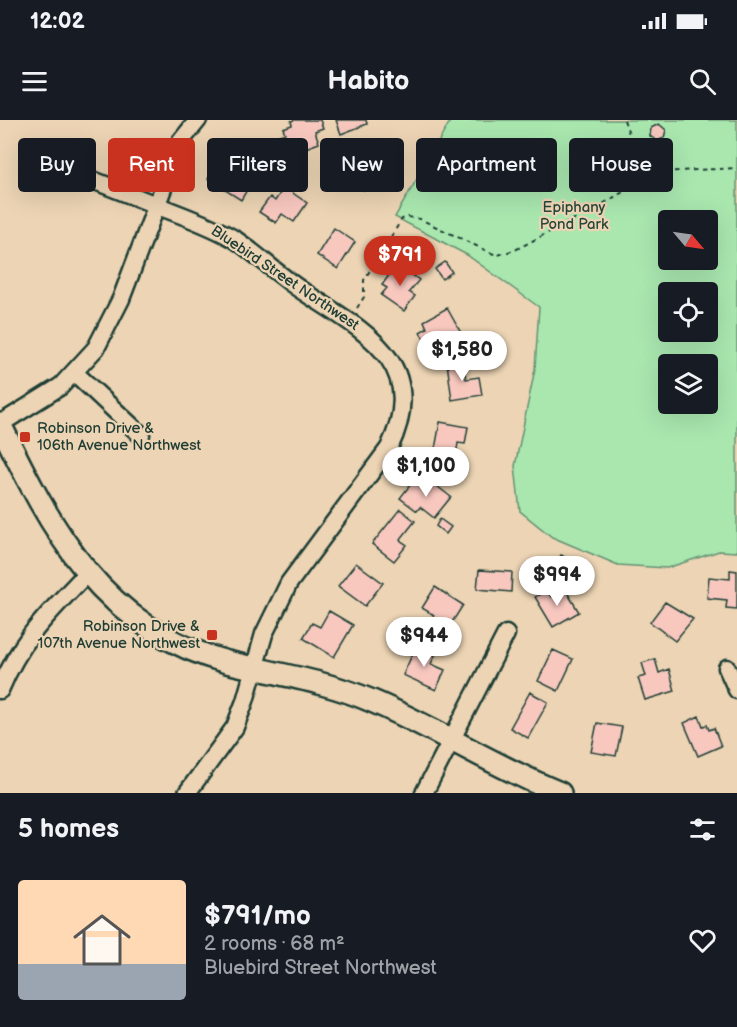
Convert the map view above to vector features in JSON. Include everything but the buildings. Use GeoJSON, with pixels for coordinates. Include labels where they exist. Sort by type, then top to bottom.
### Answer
{"type":"FeatureCollection","features":[{"type":"Feature","properties":{"kind":"street"},"geometry":{"type":"LineString","coordinates":[[198,120],[182,141],[109,325],[96,348],[75,373],[46,397],[0,424],[53,526],[87,573],[106,593],[153,628],[192,649],[226,661],[349,692],[372,701],[560,793]]}},
{"type":"Feature","properties":{"kind":"street","name":"Bluebird Street Northwest"},"geometry":{"type":"LineString","coordinates":[[96,181],[204,223],[236,241],[278,273],[366,332],[386,353],[399,382],[399,417],[389,448],[289,583],[264,634],[254,668]]}},
{"type":"Feature","properties":{"kind":"street"},"geometry":{"type":"LineString","coordinates":[[75,373],[141,435]]}},
{"type":"Feature","properties":{"kind":"street"},"geometry":{"type":"LineString","coordinates":[[0,690],[10,667],[32,631],[87,573]]}},
{"type":"Feature","properties":{"kind":"street"},"geometry":{"type":"LineString","coordinates":[[424,793],[506,634]]}},
{"type":"Feature","properties":{"kind":"street"},"geometry":{"type":"LineString","coordinates":[[187,793],[235,727],[254,668]]}},
{"type":"Feature","properties":{"kind":"street"},"geometry":{"type":"LineString","coordinates":[[727,668],[737,690]]}},
{"type":"Feature","properties":{"kind":"path"},"geometry":{"type":"LineString","coordinates":[[624,120],[631,138]]}},
{"type":"Feature","properties":{"kind":"path"},"geometry":{"type":"LineString","coordinates":[[673,171],[737,168]]}},
{"type":"Feature","properties":{"kind":"path"},"geometry":{"type":"LineString","coordinates":[[349,321],[364,297],[364,280],[402,219],[408,217],[420,219],[498,255],[515,250],[622,192]]}},
{"type":"Feature","properties":{"kind":"green space","name":"Epiphany Pond Park"},"geometry":{"type":"Polygon","coordinates":[[[451,120],[737,120],[737,552],[719,551],[667,568],[618,565],[552,537],[520,511],[515,466],[535,369],[539,307],[467,255],[395,217],[416,181],[416,192],[557,192],[557,138],[441,138],[451,120]]]}},
{"type":"Feature","properties":{"kind":"place","name":"Robinson Drive & 106th Avenue Northwest"},"geometry":{"type":"Point","coordinates":[25,437]}},
{"type":"Feature","properties":{"kind":"place","name":"Robinson Drive & 107th Avenue Northwest"},"geometry":{"type":"Point","coordinates":[212,635]}}]}
